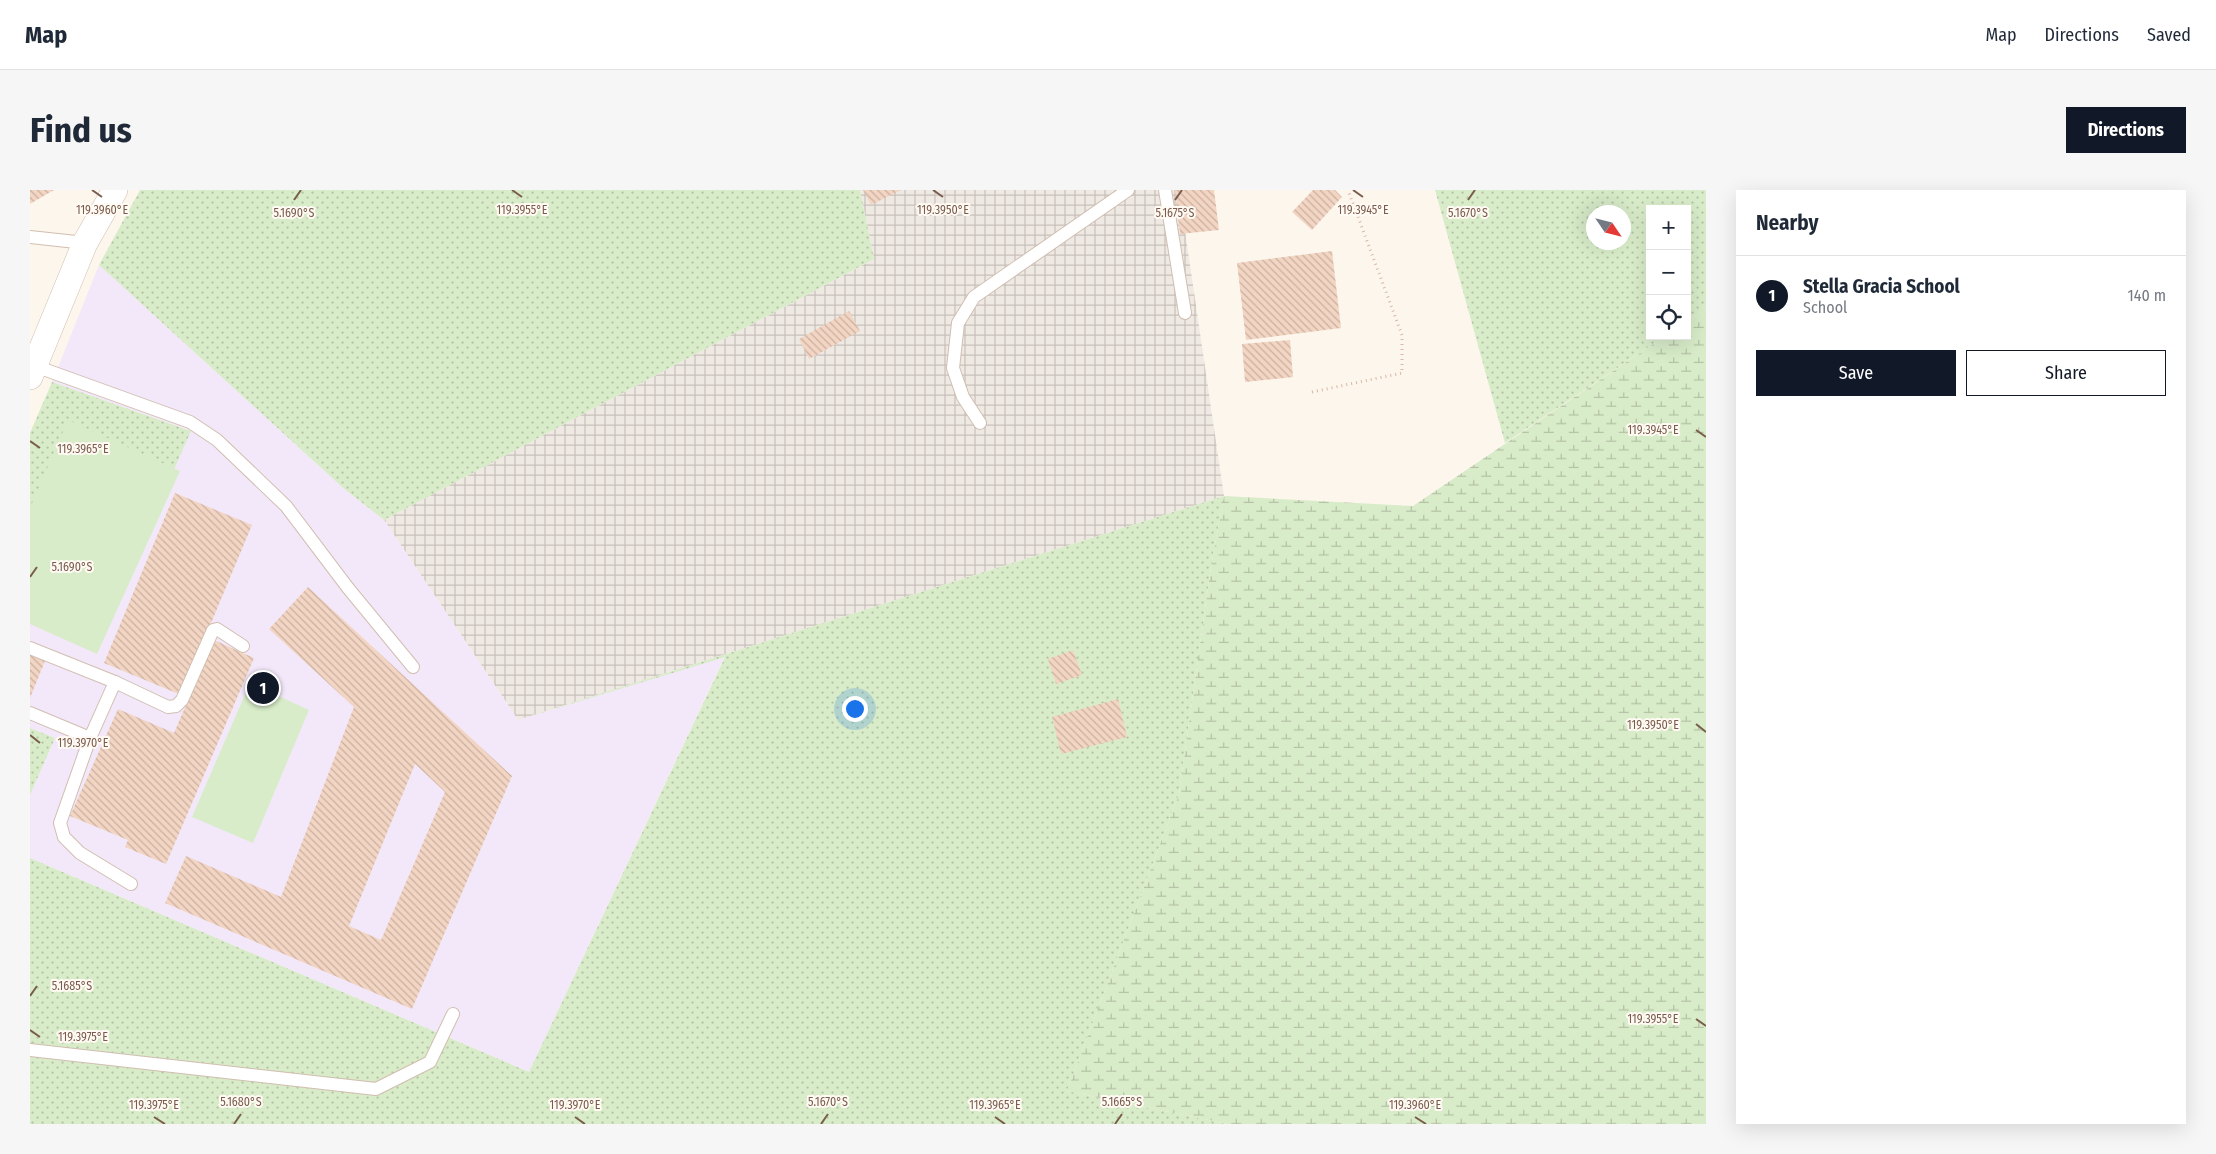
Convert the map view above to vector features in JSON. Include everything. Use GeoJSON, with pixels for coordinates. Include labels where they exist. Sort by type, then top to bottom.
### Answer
{"type":"FeatureCollection","features":[{"type":"Feature","properties":{"kind":"street"},"geometry":{"type":"LineString","coordinates":[[32,371],[85,243],[115,190]]}},
{"type":"Feature","properties":{"kind":"lane"},"geometry":{"type":"LineString","coordinates":[[980,423],[963,397],[953,368],[958,323],[974,297],[1128,190]]}},
{"type":"Feature","properties":{"kind":"lane"},"geometry":{"type":"LineString","coordinates":[[1165,190],[1185,313]]}},
{"type":"Feature","properties":{"kind":"lane"},"geometry":{"type":"LineString","coordinates":[[30,237],[85,243]]}},
{"type":"Feature","properties":{"kind":"lane"},"geometry":{"type":"LineString","coordinates":[[32,371],[190,422],[217,440],[286,506],[348,588],[413,667]]}},
{"type":"Feature","properties":{"kind":"lane"},"geometry":{"type":"LineString","coordinates":[[30,648],[115,682],[168,707],[176,706],[188,689],[213,630],[217,629],[243,646]]}},
{"type":"Feature","properties":{"kind":"lane"},"geometry":{"type":"LineString","coordinates":[[115,682],[90,738],[60,823],[64,837],[80,853],[131,884]]}},
{"type":"Feature","properties":{"kind":"lane"},"geometry":{"type":"LineString","coordinates":[[30,713],[90,738]]}},
{"type":"Feature","properties":{"kind":"lane"},"geometry":{"type":"LineString","coordinates":[[30,1050],[376,1088],[430,1062],[454,1014]]}},
{"type":"Feature","properties":{"kind":"path"},"geometry":{"type":"LineString","coordinates":[[1312,392],[1402,373],[1402,335],[1348,190]]}},
{"type":"Feature","properties":{"kind":"shaded area"},"geometry":{"type":"Polygon","coordinates":[[[860,190],[1179,190],[1224,496],[518,720],[384,520],[874,259],[860,190]]]}},
{"type":"Feature","properties":{"kind":"shaded area"},"geometry":{"type":"Polygon","coordinates":[[[99,265],[342,487],[384,520],[518,720],[725,656],[529,1072],[30,858],[30,795],[55,738],[30,728],[30,607],[191,431],[52,382],[99,265]]]}},
{"type":"Feature","properties":{"kind":"green space"},"geometry":{"type":"Polygon","coordinates":[[[140,190],[860,190],[874,259],[384,520],[342,487],[99,265],[140,190]]]}},
{"type":"Feature","properties":{"kind":"green space"},"geometry":{"type":"Polygon","coordinates":[[[1435,190],[1706,190],[1706,309],[1691,318],[1691,205],[1646,205],[1646,340],[1659,340],[1505,443],[1435,190]]]}},
{"type":"Feature","properties":{"kind":"green space"},"geometry":{"type":"Polygon","coordinates":[[[1706,309],[1706,1124],[1228,1124],[1067,1091],[1179,794],[1211,566],[1224,496],[1413,506],[1659,340],[1691,340],[1691,318],[1706,309]]]}},
{"type":"Feature","properties":{"kind":"green space"},"geometry":{"type":"Polygon","coordinates":[[[52,382],[191,431],[99,638],[30,607],[30,433],[52,382]]]}},
{"type":"Feature","properties":{"kind":"green space"},"geometry":{"type":"Polygon","coordinates":[[[68,420],[180,471],[97,654],[30,624],[30,508],[68,420]]]}},
{"type":"Feature","properties":{"kind":"green space"},"geometry":{"type":"Polygon","coordinates":[[[1224,496],[1211,566],[1179,794],[1067,1091],[1228,1124],[30,1124],[30,858],[529,1072],[725,657],[518,720],[1224,496]]]}},
{"type":"Feature","properties":{"kind":"green space"},"geometry":{"type":"Polygon","coordinates":[[[250,683],[309,710],[253,843],[192,817],[250,683]]]}},
{"type":"Feature","properties":{"kind":"green space"},"geometry":{"type":"Polygon","coordinates":[[[30,728],[55,738],[30,795],[30,728]]]}},
{"type":"Feature","properties":{"kind":"building"},"geometry":{"type":"Polygon","coordinates":[[[30,190],[54,190],[30,204],[30,190]]]}},
{"type":"Feature","properties":{"kind":"building"},"geometry":{"type":"Polygon","coordinates":[[[863,190],[901,190],[871,205],[863,190]]]}},
{"type":"Feature","properties":{"kind":"building"},"geometry":{"type":"Polygon","coordinates":[[[1175,190],[1214,190],[1219,230],[1180,234],[1175,190]]]}},
{"type":"Feature","properties":{"kind":"building"},"geometry":{"type":"Polygon","coordinates":[[[1313,190],[1335,190],[1342,197],[1312,230],[1292,212],[1313,190]]]}},
{"type":"Feature","properties":{"kind":"building"},"geometry":{"type":"Polygon","coordinates":[[[1332,251],[1341,328],[1246,340],[1237,263],[1332,251]]]}},
{"type":"Feature","properties":{"kind":"building"},"geometry":{"type":"Polygon","coordinates":[[[849,311],[860,331],[809,359],[799,339],[849,311]]]}},
{"type":"Feature","properties":{"kind":"building"},"geometry":{"type":"Polygon","coordinates":[[[1290,340],[1293,377],[1245,382],[1242,344],[1290,340]]]}},
{"type":"Feature","properties":{"kind":"building"},"geometry":{"type":"Polygon","coordinates":[[[175,493],[252,525],[181,695],[104,663],[175,493]]]}},
{"type":"Feature","properties":{"kind":"building"},"geometry":{"type":"Polygon","coordinates":[[[308,587],[512,776],[412,1009],[165,903],[186,856],[281,897],[354,707],[269,629],[308,587]],[[415,764],[349,926],[381,940],[445,792],[415,764]]]}},
{"type":"Feature","properties":{"kind":"building"},"geometry":{"type":"Polygon","coordinates":[[[214,640],[254,658],[166,864],[125,847],[128,840],[70,816],[118,709],[174,733],[214,640]]]}},
{"type":"Feature","properties":{"kind":"building"},"geometry":{"type":"Polygon","coordinates":[[[30,642],[49,651],[30,698],[30,642]]]}},
{"type":"Feature","properties":{"kind":"building"},"geometry":{"type":"Polygon","coordinates":[[[1073,650],[1082,675],[1056,684],[1048,659],[1073,650]]]}},
{"type":"Feature","properties":{"kind":"building"},"geometry":{"type":"Polygon","coordinates":[[[1118,699],[1127,737],[1061,754],[1052,717],[1118,699]]]}},
{"type":"Feature","properties":{"kind":"place","name":"Stella Gracia School"},"geometry":{"type":"Point","coordinates":[263,688]}}]}
